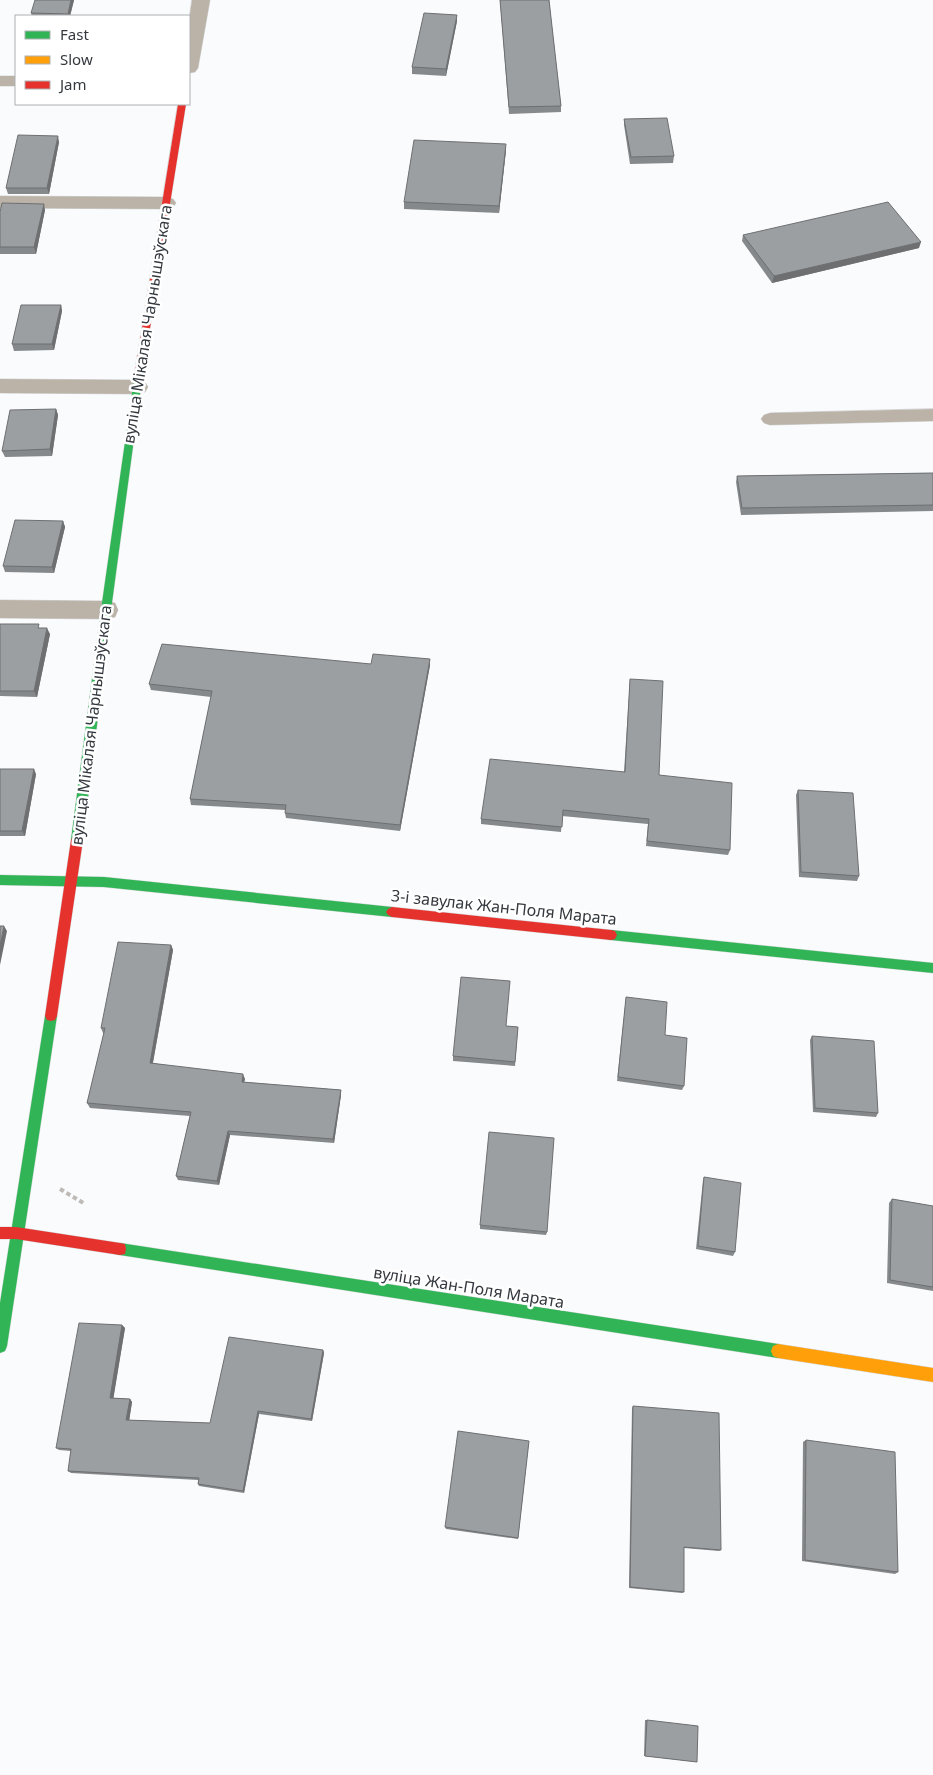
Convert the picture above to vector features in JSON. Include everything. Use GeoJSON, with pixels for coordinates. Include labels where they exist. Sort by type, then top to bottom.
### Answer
{"type":"FeatureCollection","features":[{"type":"Feature","properties":{"kind":"street"},"geometry":{"type":"LineString","coordinates":[[190,62],[201,0]]}},
{"type":"Feature","properties":{"kind":"street"},"geometry":{"type":"LineString","coordinates":[[0,81],[15,81]]}},
{"type":"Feature","properties":{"kind":"street","name":"вуліца Мікалая Чарнышэўскага"},"geometry":{"type":"LineString","coordinates":[[0,1346],[72,880],[106,610],[137,387],[182,105]]}},
{"type":"Feature","properties":{"kind":"street"},"geometry":{"type":"LineString","coordinates":[[0,202],[166,203]]}},
{"type":"Feature","properties":{"kind":"street"},"geometry":{"type":"LineString","coordinates":[[0,386],[137,387]]}},
{"type":"Feature","properties":{"kind":"street"},"geometry":{"type":"LineString","coordinates":[[0,609],[106,610]]}},
{"type":"Feature","properties":{"kind":"street","name":"3-і завулак Жан-Поля Марата"},"geometry":{"type":"LineString","coordinates":[[0,880],[72,880],[933,968]]}},
{"type":"Feature","properties":{"kind":"street","name":"вуліца Жан-Поля Марата"},"geometry":{"type":"LineString","coordinates":[[0,1232],[933,1375]]}},
{"type":"Feature","properties":{"kind":"lane"},"geometry":{"type":"LineString","coordinates":[[770,419],[933,415]]}},
{"type":"Feature","properties":{"kind":"building"},"geometry":{"type":"Polygon","coordinates":[[[35,0],[71,0],[68,14],[31,13],[35,0]]]}},
{"type":"Feature","properties":{"kind":"building"},"geometry":{"type":"Polygon","coordinates":[[[500,0],[549,0],[561,106],[509,107],[500,0]]]}},
{"type":"Feature","properties":{"kind":"building"},"geometry":{"type":"Polygon","coordinates":[[[424,13],[457,15],[446,69],[412,67],[424,13]]]}},
{"type":"Feature","properties":{"kind":"building"},"geometry":{"type":"Polygon","coordinates":[[[667,118],[674,156],[631,157],[624,119],[667,118]]]}},
{"type":"Feature","properties":{"kind":"building"},"geometry":{"type":"Polygon","coordinates":[[[18,135],[58,136],[47,188],[6,188],[18,135]]]}},
{"type":"Feature","properties":{"kind":"building"},"geometry":{"type":"Polygon","coordinates":[[[414,140],[506,144],[499,206],[404,202],[414,140]]]}},
{"type":"Feature","properties":{"kind":"building"},"geometry":{"type":"Polygon","coordinates":[[[888,202],[921,242],[774,276],[743,235],[888,202]]]}},
{"type":"Feature","properties":{"kind":"building"},"geometry":{"type":"Polygon","coordinates":[[[2,203],[44,204],[34,247],[0,247],[0,212],[2,203]]]}},
{"type":"Feature","properties":{"kind":"building"},"geometry":{"type":"Polygon","coordinates":[[[21,305],[61,305],[52,344],[12,344],[21,305]]]}},
{"type":"Feature","properties":{"kind":"building"},"geometry":{"type":"Polygon","coordinates":[[[56,409],[50,449],[2,451],[10,410],[56,409]]]}},
{"type":"Feature","properties":{"kind":"building"},"geometry":{"type":"Polygon","coordinates":[[[933,473],[933,505],[742,508],[737,476],[933,473]]]}},
{"type":"Feature","properties":{"kind":"building"},"geometry":{"type":"Polygon","coordinates":[[[15,520],[63,521],[52,567],[3,566],[15,520]]]}},
{"type":"Feature","properties":{"kind":"building"},"geometry":{"type":"Polygon","coordinates":[[[0,624],[39,624],[38,628],[47,628],[34,691],[0,691],[0,624]]]}},
{"type":"Feature","properties":{"kind":"building"},"geometry":{"type":"Polygon","coordinates":[[[162,644],[371,664],[373,654],[430,659],[400,825],[285,813],[286,805],[190,799],[212,691],[149,684],[162,644]]]}},
{"type":"Feature","properties":{"kind":"building"},"geometry":{"type":"Polygon","coordinates":[[[630,679],[663,681],[659,775],[732,783],[730,850],[647,841],[649,819],[563,810],[562,827],[481,819],[490,759],[625,772],[630,679]]]}},
{"type":"Feature","properties":{"kind":"building"},"geometry":{"type":"Polygon","coordinates":[[[0,769],[34,769],[22,831],[0,831],[0,769]]]}},
{"type":"Feature","properties":{"kind":"building"},"geometry":{"type":"Polygon","coordinates":[[[798,790],[853,793],[859,876],[801,872],[798,790]]]}},
{"type":"Feature","properties":{"kind":"building"},"geometry":{"type":"Polygon","coordinates":[[[0,926],[4,926],[0,946],[0,926]]]}},
{"type":"Feature","properties":{"kind":"building"},"geometry":{"type":"Polygon","coordinates":[[[118,942],[171,945],[150,1063],[243,1074],[242,1082],[341,1090],[333,1139],[228,1131],[217,1181],[176,1176],[191,1112],[87,1103],[105,1028],[101,1028],[118,942]]]}},
{"type":"Feature","properties":{"kind":"building"},"geometry":{"type":"Polygon","coordinates":[[[461,977],[510,981],[506,1026],[518,1027],[515,1062],[453,1056],[461,977]]]}},
{"type":"Feature","properties":{"kind":"building"},"geometry":{"type":"Polygon","coordinates":[[[626,997],[667,1002],[665,1035],[687,1038],[684,1086],[618,1077],[626,997]]]}},
{"type":"Feature","properties":{"kind":"building"},"geometry":{"type":"Polygon","coordinates":[[[812,1036],[874,1041],[878,1113],[815,1108],[812,1036]]]}},
{"type":"Feature","properties":{"kind":"building"},"geometry":{"type":"Polygon","coordinates":[[[489,1132],[554,1138],[547,1232],[480,1225],[489,1132]]]}},
{"type":"Feature","properties":{"kind":"building"},"geometry":{"type":"Polygon","coordinates":[[[704,1177],[741,1183],[735,1252],[698,1246],[704,1177]]]}},
{"type":"Feature","properties":{"kind":"building"},"geometry":{"type":"Polygon","coordinates":[[[892,1199],[933,1206],[933,1287],[890,1280],[892,1199]]]}},
{"type":"Feature","properties":{"kind":"building"},"geometry":{"type":"Polygon","coordinates":[[[79,1323],[122,1325],[110,1398],[130,1399],[126,1420],[210,1423],[229,1337],[323,1350],[311,1419],[258,1411],[243,1491],[198,1484],[199,1478],[68,1471],[71,1449],[56,1448],[79,1323]]]}},
{"type":"Feature","properties":{"kind":"building"},"geometry":{"type":"Polygon","coordinates":[[[633,1406],[719,1413],[721,1550],[684,1547],[684,1592],[630,1587],[633,1406]]]}},
{"type":"Feature","properties":{"kind":"building"},"geometry":{"type":"Polygon","coordinates":[[[458,1431],[529,1441],[518,1538],[445,1527],[458,1431]]]}},
{"type":"Feature","properties":{"kind":"building"},"geometry":{"type":"Polygon","coordinates":[[[806,1440],[895,1452],[898,1572],[805,1560],[806,1440]]]}},
{"type":"Feature","properties":{"kind":"building"},"geometry":{"type":"Polygon","coordinates":[[[647,1720],[698,1726],[697,1762],[645,1756],[647,1720]]]}},
{"type":"Feature","properties":{"kind":"traffic: fast"},"geometry":{"type":"LineString","coordinates":[[77,840],[139,372]]}},
{"type":"Feature","properties":{"kind":"traffic: fast"},"geometry":{"type":"LineString","coordinates":[[0,880],[104,882],[392,912]]}},
{"type":"Feature","properties":{"kind":"traffic: fast"},"geometry":{"type":"LineString","coordinates":[[611,935],[933,968]]}},
{"type":"Feature","properties":{"kind":"traffic: fast"},"geometry":{"type":"LineString","coordinates":[[0,1346],[51,1016]]}},
{"type":"Feature","properties":{"kind":"traffic: fast"},"geometry":{"type":"LineString","coordinates":[[120,1249],[778,1351]]}},
{"type":"Feature","properties":{"kind":"traffic: slow"},"geometry":{"type":"LineString","coordinates":[[778,1351],[933,1375]]}},
{"type":"Feature","properties":{"kind":"traffic: jam"},"geometry":{"type":"LineString","coordinates":[[139,372],[182,105]]}},
{"type":"Feature","properties":{"kind":"traffic: jam"},"geometry":{"type":"LineString","coordinates":[[51,1016],[77,840]]}},
{"type":"Feature","properties":{"kind":"traffic: jam"},"geometry":{"type":"LineString","coordinates":[[392,912],[611,935]]}},
{"type":"Feature","properties":{"kind":"traffic: jam"},"geometry":{"type":"LineString","coordinates":[[0,1233],[16,1233],[120,1249]]}}]}
